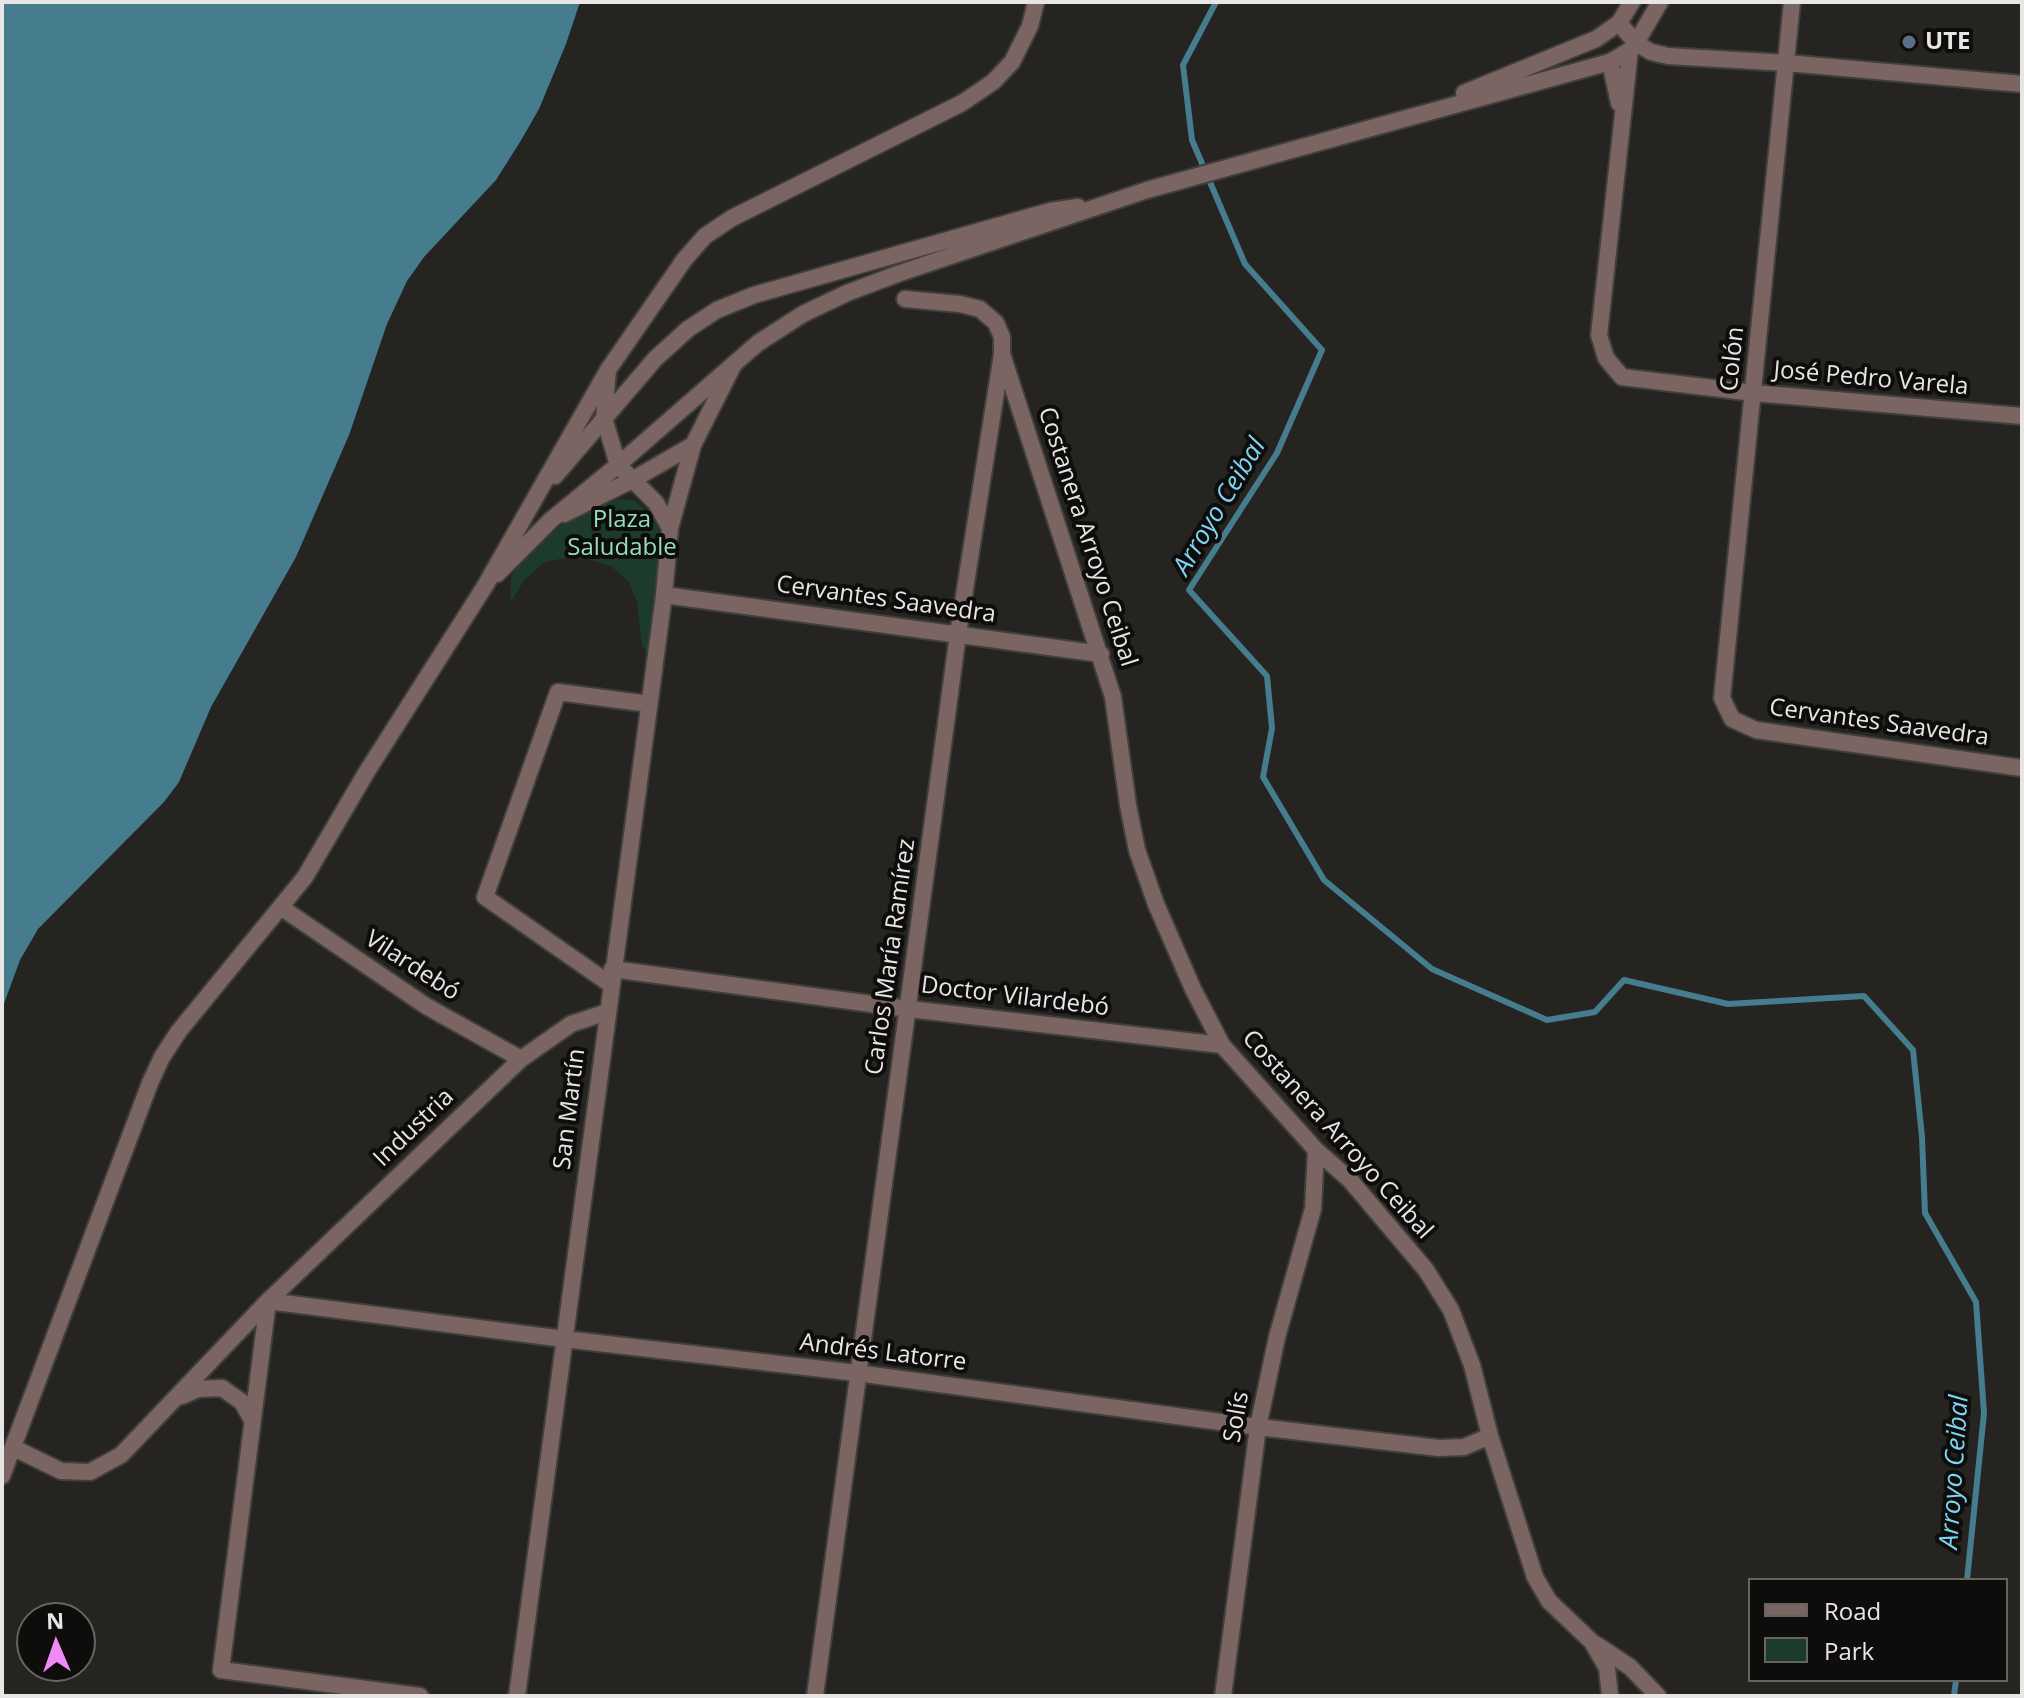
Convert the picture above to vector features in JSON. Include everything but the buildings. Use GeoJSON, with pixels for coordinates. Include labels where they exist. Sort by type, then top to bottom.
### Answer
{"type":"FeatureCollection","features":[{"type":"Feature","properties":{"kind":"street"},"geometry":{"type":"LineString","coordinates":[[2,1476],[162,1057],[179,1031],[305,877],[366,773],[485,586],[608,370],[684,260],[705,236],[759,202],[962,103],[993,82],[1012,62],[1030,26],[1036,2]]}},
{"type":"Feature","properties":{"kind":"street"},"geometry":{"type":"LineString","coordinates":[[1396,121],[1596,39],[1619,23],[1632,2]]}},
{"type":"Feature","properties":{"kind":"street"},"geometry":{"type":"LineString","coordinates":[[1623,119],[1633,47],[1660,2]]}},
{"type":"Feature","properties":{"kind":"street","name":"Colón"},"geometry":{"type":"LineString","coordinates":[[1732,719],[1722,698],[1792,2]]}},
{"type":"Feature","properties":{"kind":"street"},"geometry":{"type":"LineString","coordinates":[[1619,23],[1633,47],[1668,56],[1787,63],[2022,84]]}},
{"type":"Feature","properties":{"kind":"street"},"geometry":{"type":"LineString","coordinates":[[485,586],[551,520],[758,343],[803,314],[847,293],[1147,190],[1610,62],[1633,47]]}},
{"type":"Feature","properties":{"kind":"street"},"geometry":{"type":"LineString","coordinates":[[1610,62],[1623,119]]}},
{"type":"Feature","properties":{"kind":"street","name":"José Pedro Varela"},"geometry":{"type":"LineString","coordinates":[[1623,119],[1599,335],[1606,358],[1622,377],[1754,393],[2022,416]]}},
{"type":"Feature","properties":{"kind":"street"},"geometry":{"type":"LineString","coordinates":[[530,503],[655,359],[688,329],[717,310],[754,295],[1050,211],[1103,204]]}},
{"type":"Feature","properties":{"kind":"street","name":"Carlos María Ramírez"},"geometry":{"type":"LineString","coordinates":[[815,1696],[958,634],[1002,354],[1002,337],[996,323],[980,309],[905,299]]}},
{"type":"Feature","properties":{"kind":"street","name":"Costanera Arroyo Ceibal"},"geometry":{"type":"LineString","coordinates":[[1002,354],[1113,697],[1137,850],[1156,904],[1193,989],[1222,1045],[1316,1150],[1350,1180],[1426,1270],[1451,1310],[1472,1365],[1490,1436],[1535,1577],[1549,1601],[1592,1642],[1607,1668],[1610,1696]]}},
{"type":"Feature","properties":{"kind":"street","name":"San Martín"},"geometry":{"type":"LineString","coordinates":[[517,1696],[664,595],[670,528],[693,445],[735,363]]}},
{"type":"Feature","properties":{"kind":"street"},"geometry":{"type":"LineString","coordinates":[[608,370],[604,418],[618,465],[656,503],[670,528]]}},
{"type":"Feature","properties":{"kind":"street"},"geometry":{"type":"LineString","coordinates":[[551,520],[634,479],[693,445]]}},
{"type":"Feature","properties":{"kind":"street","name":"Cervantes Saavedra"},"geometry":{"type":"LineString","coordinates":[[664,595],[1101,654]]}},
{"type":"Feature","properties":{"kind":"street"},"geometry":{"type":"LineString","coordinates":[[611,976],[485,897],[558,692],[649,704]]}},
{"type":"Feature","properties":{"kind":"street","name":"Cervantes Saavedra"},"geometry":{"type":"LineString","coordinates":[[1732,719],[1756,730],[2022,768]]}},
{"type":"Feature","properties":{"kind":"street","name":"Vilardebó"},"geometry":{"type":"LineString","coordinates":[[282,908],[426,1006],[521,1059]]}},
{"type":"Feature","properties":{"kind":"street","name":"Doctor Vilardebó"},"geometry":{"type":"LineString","coordinates":[[611,976],[1222,1045]]}},
{"type":"Feature","properties":{"kind":"street","name":"Industria"},"geometry":{"type":"LineString","coordinates":[[14,1448],[61,1471],[90,1472],[121,1455],[268,1301],[521,1059],[571,1024],[607,1012]]}},
{"type":"Feature","properties":{"kind":"street","name":"Solís"},"geometry":{"type":"LineString","coordinates":[[1223,1696],[1258,1427],[1277,1337],[1313,1209],[1316,1150]]}},
{"type":"Feature","properties":{"kind":"street"},"geometry":{"type":"LineString","coordinates":[[268,1301],[221,1670],[420,1696]]}},
{"type":"Feature","properties":{"kind":"street","name":"Andrés Latorre"},"geometry":{"type":"LineString","coordinates":[[268,1301],[1439,1448],[1464,1447],[1490,1436]]}},
{"type":"Feature","properties":{"kind":"street"},"geometry":{"type":"LineString","coordinates":[[176,1398],[198,1389],[222,1388],[242,1402],[252,1420]]}},
{"type":"Feature","properties":{"kind":"street"},"geometry":{"type":"LineString","coordinates":[[1592,1642],[1630,1667],[1658,1696]]}},
{"type":"Feature","properties":{"kind":"green space","name":"Plaza Saludable"},"geometry":{"type":"Polygon","coordinates":[[[621,499],[633,500],[646,510],[658,527],[660,551],[647,652],[642,645],[637,602],[629,582],[611,566],[585,558],[545,562],[525,579],[510,603],[511,577],[525,555],[560,526],[593,507],[621,499]]]}},
{"type":"Feature","properties":{"kind":"water"},"geometry":{"type":"Polygon","coordinates":[[[2,2],[580,2],[539,109],[520,142],[496,180],[424,257],[407,281],[387,324],[349,435],[296,557],[211,707],[179,782],[164,802],[38,929],[20,960],[2,1009],[2,2]]]}},
{"type":"Feature","properties":{"kind":"waterway","name":"Arroyo Ceibal"},"geometry":{"type":"LineString","coordinates":[[1216,2],[1183,65],[1192,140],[1245,264],[1322,350],[1277,453],[1189,590],[1267,676],[1272,728],[1263,777],[1324,880],[1432,969],[1547,1020],[1595,1012],[1624,980],[1728,1004],[1864,996],[1913,1050],[1922,1137],[1925,1213],[1976,1302],[1984,1413],[1967,1578]]}},
{"type":"Feature","properties":{"kind":"waterway","name":"Arroyo Ceibal"},"geometry":{"type":"LineString","coordinates":[[1954,1696],[1956,1682]]}},
{"type":"Feature","properties":{"kind":"place","name":"UTE"},"geometry":{"type":"Point","coordinates":[1909,42]}}]}
